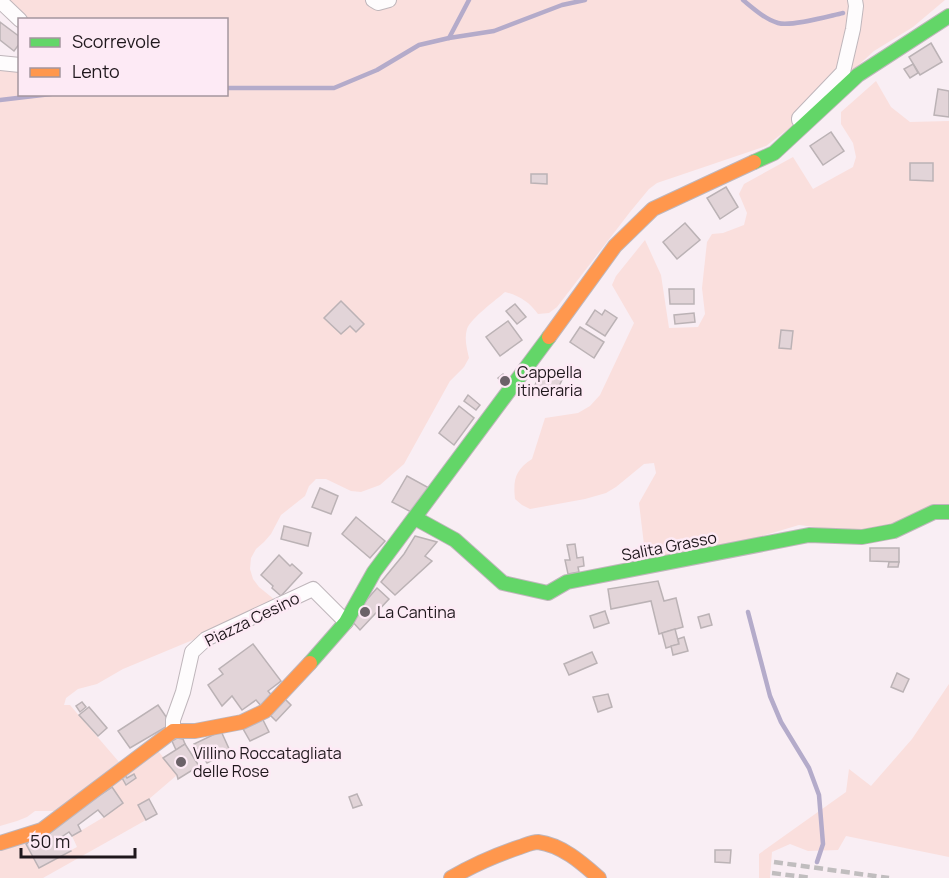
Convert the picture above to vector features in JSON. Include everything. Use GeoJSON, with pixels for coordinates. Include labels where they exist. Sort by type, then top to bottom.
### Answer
{"type":"FeatureCollection","features":[{"type":"Feature","properties":{"kind":"street"},"geometry":{"type":"LineString","coordinates":[[373,0],[378,3],[389,0]]}},
{"type":"Feature","properties":{"kind":"street"},"geometry":{"type":"LineString","coordinates":[[801,128],[799,118],[843,72],[846,65],[853,29],[855,0]]}},
{"type":"Feature","properties":{"kind":"street"},"geometry":{"type":"LineString","coordinates":[[0,1],[18,18]]}},
{"type":"Feature","properties":{"kind":"street"},"geometry":{"type":"LineString","coordinates":[[0,843],[42,830],[174,731],[195,731],[242,722],[266,711],[345,622],[374,572],[615,246],[653,208],[774,153],[858,75],[949,16]]}},
{"type":"Feature","properties":{"kind":"street"},"geometry":{"type":"LineString","coordinates":[[0,63],[18,65]]}},
{"type":"Feature","properties":{"kind":"street","name":"Salita Grasso"},"geometry":{"type":"LineString","coordinates":[[415,519],[455,540],[503,583],[548,593],[567,582],[809,535],[862,537],[894,531],[934,512],[949,512]]}},
{"type":"Feature","properties":{"kind":"street","name":"Piazza Cesino"},"geometry":{"type":"LineString","coordinates":[[174,731],[174,720],[192,652],[206,639],[313,589],[345,622]]}},
{"type":"Feature","properties":{"kind":"street"},"geometry":{"type":"LineString","coordinates":[[451,878],[472,864],[538,842],[562,850],[579,860],[599,878]]}},
{"type":"Feature","properties":{"kind":"shaded area"},"geometry":{"type":"Polygon","coordinates":[[[6,0],[945,0],[913,27],[874,51],[766,146],[657,183],[649,189],[557,307],[549,313],[538,314],[524,300],[505,292],[484,309],[467,329],[469,358],[464,367],[450,381],[404,464],[380,485],[361,492],[351,491],[326,479],[316,479],[309,486],[305,496],[281,515],[271,534],[256,549],[251,558],[250,569],[259,587],[275,600],[212,632],[123,669],[97,684],[78,689],[66,698],[64,705],[70,705],[119,762],[57,811],[35,811],[27,817],[0,826],[0,70],[18,72],[18,96],[228,96],[228,18],[23,18],[6,0]]]}},
{"type":"Feature","properties":{"kind":"shaded area"},"geometry":{"type":"Polygon","coordinates":[[[876,81],[891,107],[910,122],[949,121],[949,507],[881,529],[837,530],[799,525],[649,566],[645,553],[639,503],[656,473],[654,463],[644,464],[606,493],[530,509],[522,505],[515,499],[516,476],[532,459],[545,418],[578,413],[590,406],[600,395],[634,323],[612,285],[616,276],[645,240],[661,275],[669,328],[698,327],[705,314],[702,288],[707,242],[712,234],[723,233],[744,225],[747,213],[739,194],[744,184],[793,157],[813,189],[853,167],[856,157],[853,143],[841,124],[841,112],[876,81]]]}},
{"type":"Feature","properties":{"kind":"shaded area"},"geometry":{"type":"Polygon","coordinates":[[[949,684],[949,857],[846,836],[838,850],[808,851],[790,844],[772,852],[770,878],[759,878],[759,854],[846,792],[849,769],[871,786],[912,739],[949,684]]]}},
{"type":"Feature","properties":{"kind":"shaded area"},"geometry":{"type":"Polygon","coordinates":[[[155,747],[177,775],[149,799],[138,805],[146,820],[43,878],[0,878],[0,850],[23,839],[39,867],[77,847],[72,836],[123,803],[109,783],[155,747]]]}},
{"type":"Feature","properties":{"kind":"building"},"geometry":{"type":"Polygon","coordinates":[[[0,22],[18,36],[18,46],[14,51],[0,40],[0,22]]]}},
{"type":"Feature","properties":{"kind":"building"},"geometry":{"type":"Polygon","coordinates":[[[931,43],[942,62],[920,75],[909,57],[931,43]]]}},
{"type":"Feature","properties":{"kind":"building"},"geometry":{"type":"Polygon","coordinates":[[[913,64],[918,73],[910,78],[904,69],[913,64]]]}},
{"type":"Feature","properties":{"kind":"building"},"geometry":{"type":"Polygon","coordinates":[[[938,89],[949,91],[949,117],[934,115],[938,89]]]}},
{"type":"Feature","properties":{"kind":"building"},"geometry":{"type":"Polygon","coordinates":[[[831,132],[844,151],[823,165],[810,146],[831,132]]]}},
{"type":"Feature","properties":{"kind":"building"},"geometry":{"type":"Polygon","coordinates":[[[910,163],[933,163],[933,181],[910,180],[910,163]]]}},
{"type":"Feature","properties":{"kind":"building"},"geometry":{"type":"Polygon","coordinates":[[[531,174],[547,174],[547,184],[531,183],[531,174]]]}},
{"type":"Feature","properties":{"kind":"building"},"geometry":{"type":"Polygon","coordinates":[[[726,187],[738,207],[720,219],[707,198],[726,187]]]}},
{"type":"Feature","properties":{"kind":"building"},"geometry":{"type":"Polygon","coordinates":[[[685,223],[700,240],[677,259],[663,242],[685,223]]]}},
{"type":"Feature","properties":{"kind":"building"},"geometry":{"type":"Polygon","coordinates":[[[669,289],[694,289],[694,304],[670,304],[669,289]]]}},
{"type":"Feature","properties":{"kind":"building"},"geometry":{"type":"Polygon","coordinates":[[[341,301],[364,324],[356,332],[350,326],[341,334],[324,318],[341,301]]]}},
{"type":"Feature","properties":{"kind":"building"},"geometry":{"type":"Polygon","coordinates":[[[515,304],[526,317],[517,324],[506,311],[515,304]]]}},
{"type":"Feature","properties":{"kind":"building"},"geometry":{"type":"Polygon","coordinates":[[[595,310],[602,315],[605,310],[617,318],[605,336],[586,324],[595,310]]]}},
{"type":"Feature","properties":{"kind":"building"},"geometry":{"type":"Polygon","coordinates":[[[694,313],[695,322],[675,324],[674,315],[694,313]]]}},
{"type":"Feature","properties":{"kind":"building"},"geometry":{"type":"Polygon","coordinates":[[[508,321],[522,340],[500,356],[486,337],[508,321]]]}},
{"type":"Feature","properties":{"kind":"building"},"geometry":{"type":"Polygon","coordinates":[[[580,327],[604,342],[594,358],[570,342],[580,327]]]}},
{"type":"Feature","properties":{"kind":"building"},"geometry":{"type":"Polygon","coordinates":[[[781,330],[793,331],[791,349],[779,348],[781,330]]]}},
{"type":"Feature","properties":{"kind":"building"},"geometry":{"type":"Polygon","coordinates":[[[544,368],[564,376],[555,394],[535,385],[544,368]]]}},
{"type":"Feature","properties":{"kind":"building","name":"Cappella itineraria"},"geometry":{"type":"Polygon","coordinates":[[[503,374],[511,383],[506,387],[498,378],[503,374]]]}},
{"type":"Feature","properties":{"kind":"building"},"geometry":{"type":"Polygon","coordinates":[[[468,395],[480,405],[476,410],[464,401],[468,395]]]}},
{"type":"Feature","properties":{"kind":"building"},"geometry":{"type":"Polygon","coordinates":[[[459,406],[474,418],[454,445],[439,433],[459,406]]]}},
{"type":"Feature","properties":{"kind":"building"},"geometry":{"type":"Polygon","coordinates":[[[407,476],[429,488],[415,514],[392,502],[407,476]]]}},
{"type":"Feature","properties":{"kind":"building"},"geometry":{"type":"Polygon","coordinates":[[[320,488],[338,496],[331,514],[312,507],[320,488]]]}},
{"type":"Feature","properties":{"kind":"building"},"geometry":{"type":"Polygon","coordinates":[[[356,517],[385,541],[370,558],[342,534],[356,517]]]}},
{"type":"Feature","properties":{"kind":"building"},"geometry":{"type":"Polygon","coordinates":[[[284,526],[311,533],[308,546],[281,539],[284,526]]]}},
{"type":"Feature","properties":{"kind":"building"},"geometry":{"type":"Polygon","coordinates":[[[415,536],[437,542],[425,556],[432,561],[395,595],[381,582],[404,554],[415,536]]]}},
{"type":"Feature","properties":{"kind":"building"},"geometry":{"type":"Polygon","coordinates":[[[575,544],[577,558],[583,557],[584,566],[578,567],[579,572],[568,574],[565,560],[570,560],[567,545],[575,544]]]}},
{"type":"Feature","properties":{"kind":"building"},"geometry":{"type":"Polygon","coordinates":[[[870,548],[899,548],[899,562],[870,561],[870,548]]]}},
{"type":"Feature","properties":{"kind":"building"},"geometry":{"type":"Polygon","coordinates":[[[279,555],[290,566],[292,564],[302,573],[281,596],[261,575],[279,555]]]}},
{"type":"Feature","properties":{"kind":"building"},"geometry":{"type":"Polygon","coordinates":[[[889,562],[899,562],[898,567],[888,567],[889,562]]]}},
{"type":"Feature","properties":{"kind":"building"},"geometry":{"type":"Polygon","coordinates":[[[658,581],[664,601],[676,598],[683,627],[659,634],[651,601],[611,609],[608,589],[658,581]]]}},
{"type":"Feature","properties":{"kind":"building"},"geometry":{"type":"Polygon","coordinates":[[[377,588],[389,599],[360,630],[350,619],[377,588]]]}},
{"type":"Feature","properties":{"kind":"building"},"geometry":{"type":"Polygon","coordinates":[[[605,611],[609,623],[594,628],[590,616],[605,611]]]}},
{"type":"Feature","properties":{"kind":"building"},"geometry":{"type":"Polygon","coordinates":[[[709,614],[712,625],[701,628],[698,617],[709,614]]]}},
{"type":"Feature","properties":{"kind":"building"},"geometry":{"type":"Polygon","coordinates":[[[675,629],[679,644],[666,648],[662,633],[675,629]]]}},
{"type":"Feature","properties":{"kind":"building"},"geometry":{"type":"Polygon","coordinates":[[[684,637],[688,651],[673,655],[671,646],[679,644],[678,639],[684,637]]]}},
{"type":"Feature","properties":{"kind":"building"},"geometry":{"type":"Polygon","coordinates":[[[253,644],[281,681],[268,691],[274,698],[262,707],[256,700],[242,710],[232,696],[222,706],[208,685],[223,674],[219,669],[253,644]]]}},
{"type":"Feature","properties":{"kind":"building"},"geometry":{"type":"Polygon","coordinates":[[[592,652],[597,663],[569,675],[564,664],[592,652]]]}},
{"type":"Feature","properties":{"kind":"building"},"geometry":{"type":"Polygon","coordinates":[[[897,673],[909,679],[903,692],[891,687],[897,673]]]}},
{"type":"Feature","properties":{"kind":"building"},"geometry":{"type":"Polygon","coordinates":[[[608,694],[612,707],[598,712],[593,697],[608,694]]]}},
{"type":"Feature","properties":{"kind":"building"},"geometry":{"type":"Polygon","coordinates":[[[285,699],[291,705],[276,721],[269,714],[285,699]]]}},
{"type":"Feature","properties":{"kind":"building"},"geometry":{"type":"Polygon","coordinates":[[[82,702],[86,707],[80,712],[76,706],[82,702]]]}},
{"type":"Feature","properties":{"kind":"building"},"geometry":{"type":"Polygon","coordinates":[[[158,705],[171,724],[130,748],[118,731],[158,705]]]}},
{"type":"Feature","properties":{"kind":"building"},"geometry":{"type":"Polygon","coordinates":[[[89,707],[107,728],[98,736],[79,715],[89,707]]]}},
{"type":"Feature","properties":{"kind":"building"},"geometry":{"type":"Polygon","coordinates":[[[262,718],[269,732],[250,741],[242,727],[262,718]]]}},
{"type":"Feature","properties":{"kind":"building"},"geometry":{"type":"Polygon","coordinates":[[[221,731],[230,751],[207,763],[194,744],[221,731]]]}},
{"type":"Feature","properties":{"kind":"building"},"geometry":{"type":"Polygon","coordinates":[[[177,738],[183,739],[185,744],[176,750],[172,741],[177,738]]]}},
{"type":"Feature","properties":{"kind":"building","name":"Villino Roccatagliata delle Rose"},"geometry":{"type":"Polygon","coordinates":[[[185,744],[199,766],[178,779],[163,758],[185,744]]]}},
{"type":"Feature","properties":{"kind":"building"},"geometry":{"type":"Polygon","coordinates":[[[124,774],[127,778],[134,774],[136,778],[126,785],[121,776],[124,774]]]}},
{"type":"Feature","properties":{"kind":"building"},"geometry":{"type":"Polygon","coordinates":[[[112,787],[123,803],[104,817],[98,810],[78,825],[81,831],[72,836],[69,832],[63,836],[71,851],[39,868],[26,844],[112,787]]]}},
{"type":"Feature","properties":{"kind":"building"},"geometry":{"type":"Polygon","coordinates":[[[357,794],[362,805],[353,808],[349,797],[357,794]]]}},
{"type":"Feature","properties":{"kind":"building"},"geometry":{"type":"Polygon","coordinates":[[[149,799],[157,814],[146,820],[138,805],[149,799]]]}},
{"type":"Feature","properties":{"kind":"building"},"geometry":{"type":"Polygon","coordinates":[[[715,850],[731,850],[730,863],[715,862],[715,850]]]}},
{"type":"Feature","properties":{"kind":"waterway"},"geometry":{"type":"LineString","coordinates":[[449,38],[469,0]]}},
{"type":"Feature","properties":{"kind":"waterway"},"geometry":{"type":"LineString","coordinates":[[228,88],[334,88],[377,70],[419,45],[494,31],[562,5],[585,0]]}},
{"type":"Feature","properties":{"kind":"waterway"},"geometry":{"type":"LineString","coordinates":[[743,0],[769,19],[784,24],[843,13]]}},
{"type":"Feature","properties":{"kind":"waterway"},"geometry":{"type":"LineString","coordinates":[[0,100],[34,96]]}},
{"type":"Feature","properties":{"kind":"waterway"},"geometry":{"type":"LineString","coordinates":[[748,612],[770,696],[781,722],[809,768],[819,795],[823,844],[817,862]]}},
{"type":"Feature","properties":{"kind":"railway"},"geometry":{"type":"LineString","coordinates":[[774,862],[889,878]]}},
{"type":"Feature","properties":{"kind":"railway"},"geometry":{"type":"LineString","coordinates":[[772,873],[812,878]]}},
{"type":"Feature","properties":{"kind":"traffic: fast"},"geometry":{"type":"LineString","coordinates":[[754,162],[774,153],[858,75],[949,16]]}},
{"type":"Feature","properties":{"kind":"traffic: fast"},"geometry":{"type":"LineString","coordinates":[[310,663],[346,622],[374,572],[549,337]]}},
{"type":"Feature","properties":{"kind":"traffic: fast"},"geometry":{"type":"LineString","coordinates":[[415,518],[455,540],[503,583],[548,593],[567,582],[809,535],[862,537],[894,531],[934,512],[949,512]]}},
{"type":"Feature","properties":{"kind":"traffic: slow"},"geometry":{"type":"LineString","coordinates":[[549,337],[615,246],[653,209],[754,162]]}},
{"type":"Feature","properties":{"kind":"traffic: slow"},"geometry":{"type":"LineString","coordinates":[[0,843],[42,830],[173,731],[195,731],[242,722],[265,711],[310,663]]}},
{"type":"Feature","properties":{"kind":"traffic: slow"},"geometry":{"type":"LineString","coordinates":[[451,878],[493,857],[538,842],[563,851],[599,878]]}},
{"type":"Feature","properties":{"kind":"place","name":"Cappella itineraria"},"geometry":{"type":"Point","coordinates":[505,381]}},
{"type":"Feature","properties":{"kind":"place","name":"La Cantina"},"geometry":{"type":"Point","coordinates":[365,612]}},
{"type":"Feature","properties":{"kind":"place","name":"Villino Roccatagliata delle Rose"},"geometry":{"type":"Point","coordinates":[181,762]}}]}
